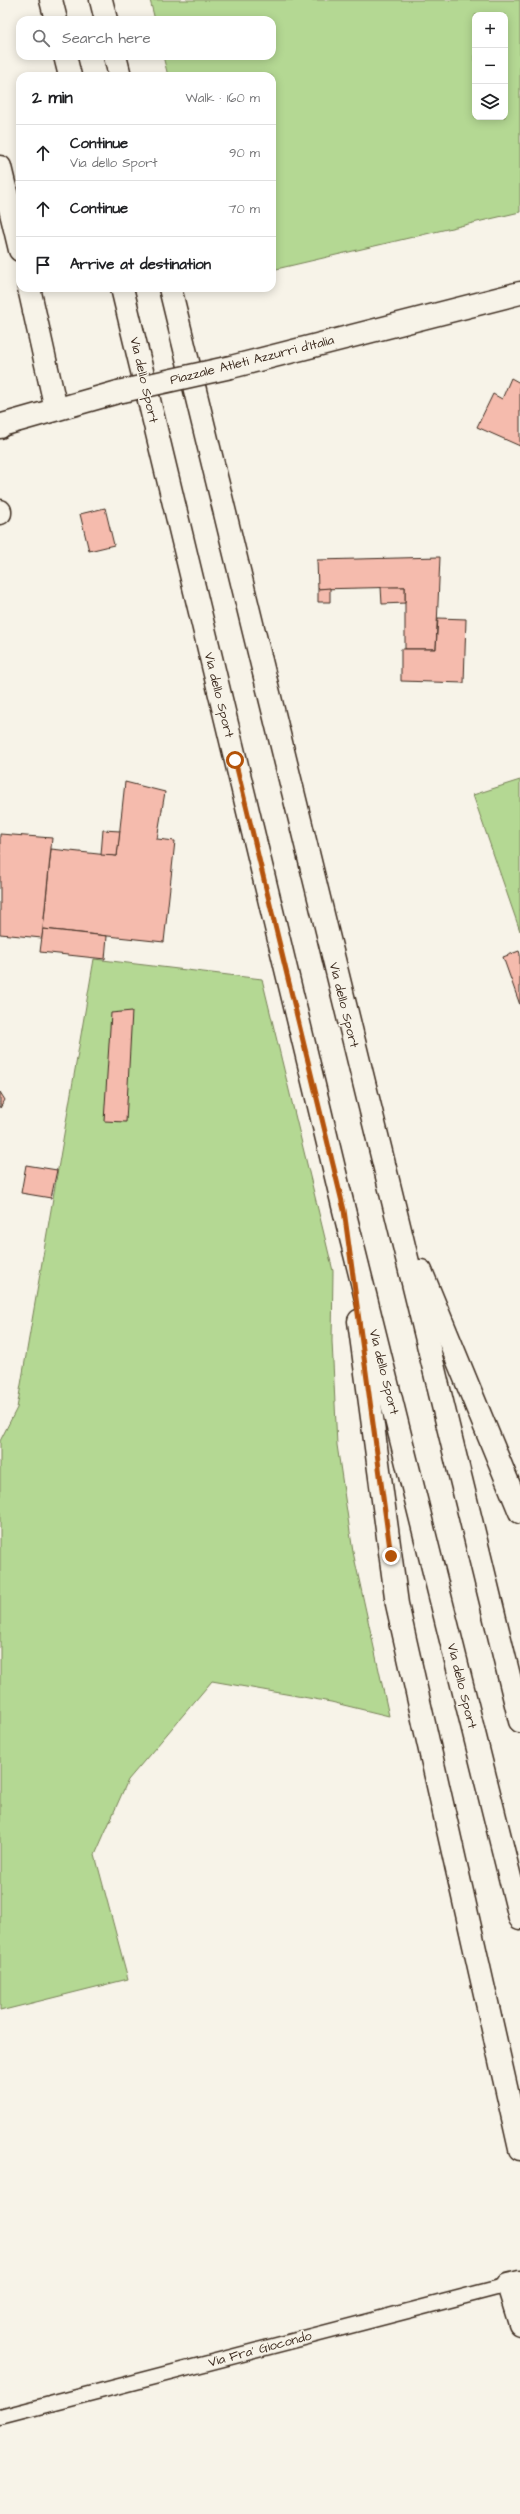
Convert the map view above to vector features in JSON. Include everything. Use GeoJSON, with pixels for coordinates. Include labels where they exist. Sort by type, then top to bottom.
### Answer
{"type":"FeatureCollection","features":[{"type":"Feature","properties":{"kind":"street"},"geometry":{"type":"LineString","coordinates":[[51,0],[55,16]]}},
{"type":"Feature","properties":{"kind":"street"},"geometry":{"type":"LineString","coordinates":[[101,0],[105,16]]}},
{"type":"Feature","properties":{"kind":"street"},"geometry":{"type":"LineString","coordinates":[[66,60],[69,72]]}},
{"type":"Feature","properties":{"kind":"street"},"geometry":{"type":"LineString","coordinates":[[116,60],[119,72]]}},
{"type":"Feature","properties":{"kind":"street"},"geometry":{"type":"LineString","coordinates":[[0,167],[16,233]]}},
{"type":"Feature","properties":{"kind":"street"},"geometry":{"type":"LineString","coordinates":[[30,292],[56,408]]}},
{"type":"Feature","properties":{"kind":"street","name":"Via dello Sport"},"geometry":{"type":"LineString","coordinates":[[123,292],[344,1210],[520,1918]]}},
{"type":"Feature","properties":{"kind":"street","name":"Via dello Sport"},"geometry":{"type":"LineString","coordinates":[[171,292],[392,1202],[520,1721]]}},
{"type":"Feature","properties":{"kind":"street","name":"Piazzale Atleti Azzurri d'Italia"},"geometry":{"type":"LineString","coordinates":[[0,428],[2,424],[56,408],[118,392],[231,367],[520,293]]}},
{"type":"Feature","properties":{"kind":"street"},"geometry":{"type":"LineString","coordinates":[[392,1202],[520,1512]]}},
{"type":"Feature","properties":{"kind":"street"},"geometry":{"type":"LineString","coordinates":[[344,1210],[397,1604],[520,2149]]}},
{"type":"Feature","properties":{"kind":"street"},"geometry":{"type":"LineString","coordinates":[[514,2284],[520,2324]]}},
{"type":"Feature","properties":{"kind":"lane","name":"Via Fra' Giocondo"},"geometry":{"type":"LineString","coordinates":[[0,2417],[514,2284]]}},
{"type":"Feature","properties":{"kind":"green space"},"geometry":{"type":"Polygon","coordinates":[[[150,0],[520,0],[520,212],[276,269],[276,72],[167,72],[164,60],[276,60],[276,16],[154,16],[150,0]]]}},
{"type":"Feature","properties":{"kind":"green space"},"geometry":{"type":"Polygon","coordinates":[[[520,780],[520,931],[473,795],[520,780]]]}},
{"type":"Feature","properties":{"kind":"green space"},"geometry":{"type":"Polygon","coordinates":[[[94,959],[262,979],[333,1271],[332,1341],[337,1445],[353,1552],[389,1716],[331,1702],[212,1681],[128,1780],[95,1855],[128,1979],[0,2011],[0,1441],[17,1408],[94,959]]]}},
{"type":"Feature","properties":{"kind":"building"},"geometry":{"type":"Polygon","coordinates":[[[511,378],[520,383],[520,446],[477,427],[493,394],[502,399],[511,378]]]}},
{"type":"Feature","properties":{"kind":"building"},"geometry":{"type":"Polygon","coordinates":[[[105,508],[114,545],[89,551],[80,514],[105,508]]]}},
{"type":"Feature","properties":{"kind":"building"},"geometry":{"type":"Polygon","coordinates":[[[440,557],[436,649],[405,649],[405,587],[318,589],[317,560],[440,557]]]}},
{"type":"Feature","properties":{"kind":"building"},"geometry":{"type":"Polygon","coordinates":[[[381,587],[405,587],[405,603],[382,604],[381,587]]]}},
{"type":"Feature","properties":{"kind":"building"},"geometry":{"type":"Polygon","coordinates":[[[330,588],[330,602],[318,602],[318,589],[330,588]]]}},
{"type":"Feature","properties":{"kind":"building"},"geometry":{"type":"Polygon","coordinates":[[[438,618],[466,619],[464,683],[401,681],[401,649],[436,649],[438,618]]]}},
{"type":"Feature","properties":{"kind":"building"},"geometry":{"type":"Polygon","coordinates":[[[125,782],[165,792],[157,839],[175,841],[164,942],[43,929],[51,849],[117,856],[125,782]]]}},
{"type":"Feature","properties":{"kind":"building"},"geometry":{"type":"Polygon","coordinates":[[[103,830],[120,831],[117,856],[101,855],[103,830]]]}},
{"type":"Feature","properties":{"kind":"building"},"geometry":{"type":"Polygon","coordinates":[[[0,834],[52,838],[42,938],[0,934],[0,834]]]}},
{"type":"Feature","properties":{"kind":"building"},"geometry":{"type":"Polygon","coordinates":[[[43,929],[107,936],[105,959],[40,952],[43,929]]]}},
{"type":"Feature","properties":{"kind":"building"},"geometry":{"type":"Polygon","coordinates":[[[519,951],[520,954],[520,1005],[503,957],[519,951]]]}},
{"type":"Feature","properties":{"kind":"building"},"geometry":{"type":"Polygon","coordinates":[[[132,1011],[126,1122],[104,1121],[111,1013],[132,1011]]]}},
{"type":"Feature","properties":{"kind":"building"},"geometry":{"type":"Polygon","coordinates":[[[0,1092],[5,1100],[0,1108],[0,1092]]]}},
{"type":"Feature","properties":{"kind":"building"},"geometry":{"type":"Polygon","coordinates":[[[26,1165],[57,1170],[51,1198],[21,1193],[26,1165]]]}},
{"type":"Feature","properties":{"kind":"route"},"geometry":{"type":"LineString","coordinates":[[235,760],[344,1210],[391,1556]]}}]}
